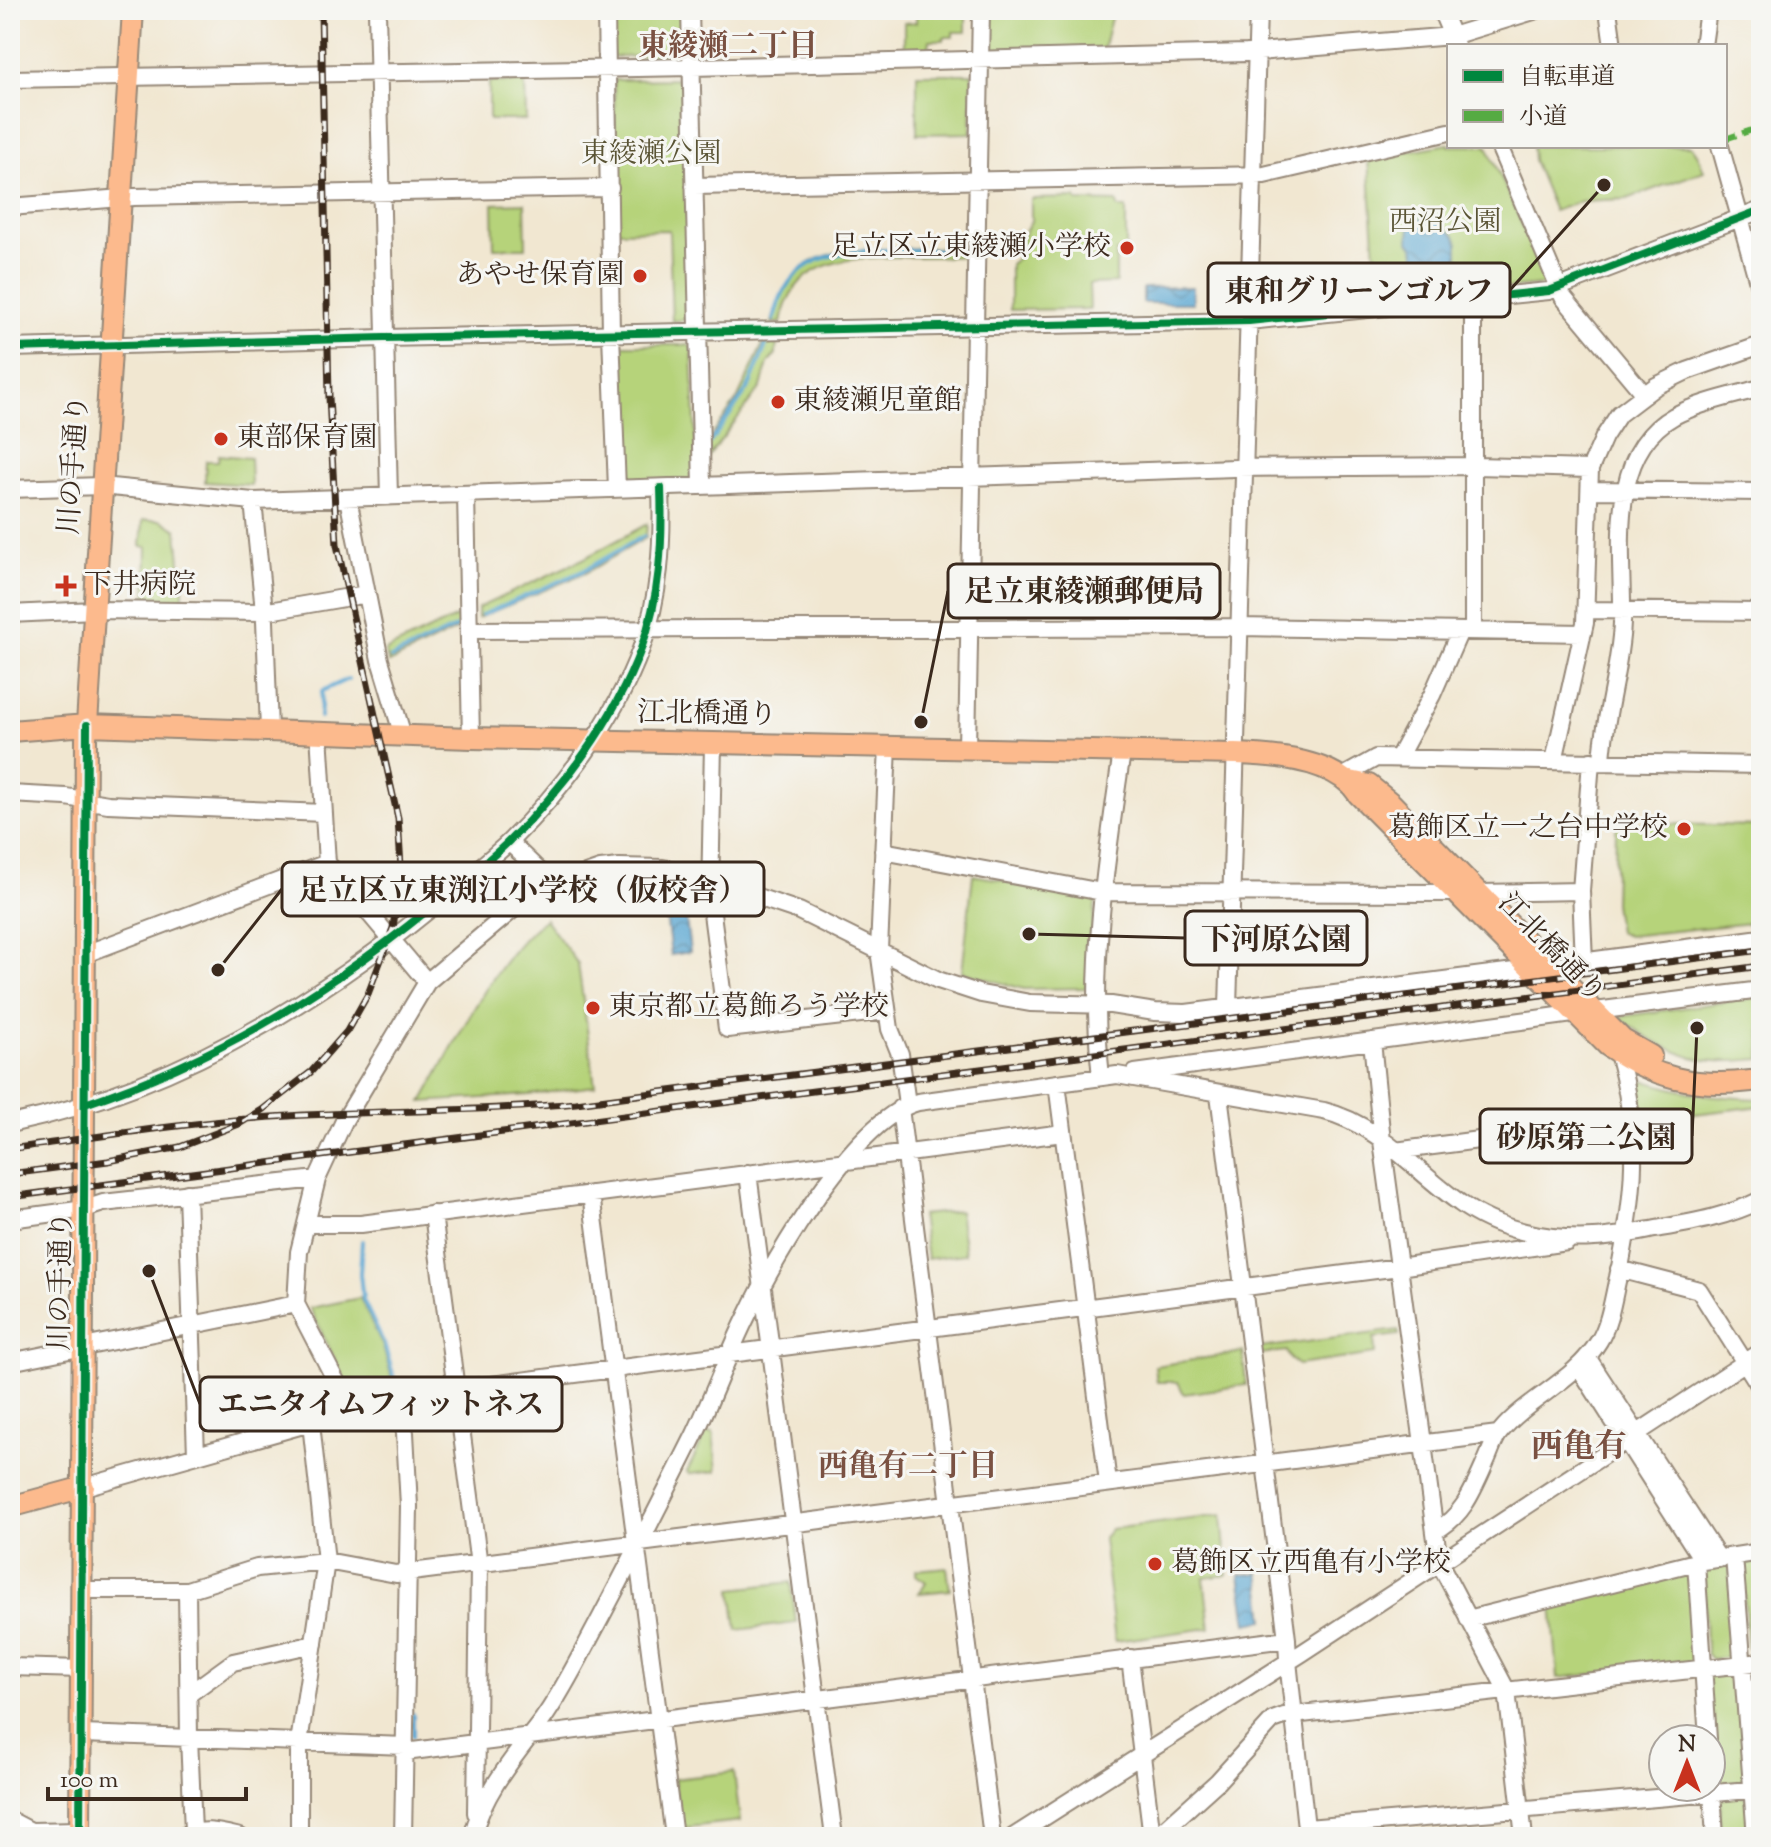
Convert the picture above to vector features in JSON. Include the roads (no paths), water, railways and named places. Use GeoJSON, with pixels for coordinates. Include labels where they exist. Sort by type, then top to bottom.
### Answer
{"type":"FeatureCollection","features":[{"type":"Feature","properties":{"kind":"main road","name":"川の手通り"},"geometry":{"type":"LineString","coordinates":[[80,1834],[87,725],[133,10]]}},
{"type":"Feature","properties":{"kind":"main road","name":"江北橋通り"},"geometry":{"type":"LineString","coordinates":[[10,731],[87,725],[471,738],[1236,754],[1285,758],[1369,785],[1391,803],[1623,1040],[1666,1064],[1687,1071],[1756,1081]]}},
{"type":"Feature","properties":{"kind":"main road","name":"江北橋通り"},"geometry":{"type":"LineString","coordinates":[[1346,779],[1573,1014],[1618,1053],[1651,1070],[1697,1083],[1756,1081]]}},
{"type":"Feature","properties":{"kind":"main road"},"geometry":{"type":"LineString","coordinates":[[10,1507],[84,1487]]}},
{"type":"Feature","properties":{"kind":"street"},"geometry":{"type":"LineString","coordinates":[[377,10],[389,497]]}},
{"type":"Feature","properties":{"kind":"street"},"geometry":{"type":"LineString","coordinates":[[606,10],[611,334],[617,489]]}},
{"type":"Feature","properties":{"kind":"street"},"geometry":{"type":"LineString","coordinates":[[690,10],[702,486]]}},
{"type":"Feature","properties":{"kind":"street"},"geometry":{"type":"LineString","coordinates":[[967,748],[981,10]]}},
{"type":"Feature","properties":{"kind":"street"},"geometry":{"type":"LineString","coordinates":[[1228,1007],[1258,10]]}},
{"type":"Feature","properties":{"kind":"street"},"geometry":{"type":"LineString","coordinates":[[1441,10],[1454,41]]}},
{"type":"Feature","properties":{"kind":"street"},"geometry":{"type":"LineString","coordinates":[[10,79],[1257,53],[1454,41],[1537,10]]}},
{"type":"Feature","properties":{"kind":"street"},"geometry":{"type":"LineString","coordinates":[[1608,10],[1613,44]]}},
{"type":"Feature","properties":{"kind":"street"},"geometry":{"type":"LineString","coordinates":[[1703,44],[1708,10]]}},
{"type":"Feature","properties":{"kind":"street"},"geometry":{"type":"LineString","coordinates":[[694,186],[1264,175],[1447,132]]}},
{"type":"Feature","properties":{"kind":"street"},"geometry":{"type":"LineString","coordinates":[[1500,148],[1563,297],[1644,394]]}},
{"type":"Feature","properties":{"kind":"street"},"geometry":{"type":"LineString","coordinates":[[1721,148],[1761,293]]}},
{"type":"Feature","properties":{"kind":"street"},"geometry":{"type":"LineString","coordinates":[[10,207],[121,199],[610,188]]}},
{"type":"Feature","properties":{"kind":"street"},"geometry":{"type":"LineString","coordinates":[[10,348],[1249,321],[1559,289],[1761,210]]}},
{"type":"Feature","properties":{"kind":"street"},"geometry":{"type":"LineString","coordinates":[[1398,758],[1466,631],[1475,466],[1473,299]]}},
{"type":"Feature","properties":{"kind":"street"},"geometry":{"type":"LineString","coordinates":[[1554,761],[1586,610],[1590,469],[1611,425],[1619,414],[1644,394],[1687,371],[1761,345]]}},
{"type":"Feature","properties":{"kind":"street"},"geometry":{"type":"LineString","coordinates":[[1584,962],[1581,891],[1596,762],[1620,655],[1625,490],[1635,459],[1662,424],[1684,411],[1761,388]]}},
{"type":"Feature","properties":{"kind":"street"},"geometry":{"type":"LineString","coordinates":[[10,489],[101,486],[253,501],[661,490],[702,486],[1244,468],[1475,466],[1590,469]]}},
{"type":"Feature","properties":{"kind":"street"},"geometry":{"type":"LineString","coordinates":[[10,1124],[85,1104],[176,1069],[252,1032],[350,971],[509,842],[542,807],[592,741],[633,669],[648,629],[660,567],[661,490]]}},
{"type":"Feature","properties":{"kind":"street"},"geometry":{"type":"LineString","coordinates":[[1590,490],[1761,492]]}},
{"type":"Feature","properties":{"kind":"street"},"geometry":{"type":"LineString","coordinates":[[466,494],[471,738]]}},
{"type":"Feature","properties":{"kind":"street"},"geometry":{"type":"LineString","coordinates":[[348,498],[380,660],[403,736]]}},
{"type":"Feature","properties":{"kind":"street"},"geometry":{"type":"LineString","coordinates":[[253,501],[269,731]]}},
{"type":"Feature","properties":{"kind":"street"},"geometry":{"type":"LineString","coordinates":[[10,614],[94,610],[263,612],[367,594]]}},
{"type":"Feature","properties":{"kind":"street"},"geometry":{"type":"LineString","coordinates":[[1586,610],[1761,612]]}},
{"type":"Feature","properties":{"kind":"street"},"geometry":{"type":"LineString","coordinates":[[470,630],[1240,627],[1583,633]]}},
{"type":"Feature","properties":{"kind":"street"},"geometry":{"type":"LineString","coordinates":[[319,733],[327,863],[427,982]]}},
{"type":"Feature","properties":{"kind":"street"},"geometry":{"type":"LineString","coordinates":[[713,743],[710,898],[727,1029],[887,1011]]}},
{"type":"Feature","properties":{"kind":"street"},"geometry":{"type":"LineString","coordinates":[[888,746],[879,950],[890,1029],[900,1054],[905,1154],[992,1837]]}},
{"type":"Feature","properties":{"kind":"street"},"geometry":{"type":"LineString","coordinates":[[1109,1076],[1096,1028],[1102,892],[1122,752]]}},
{"type":"Feature","properties":{"kind":"street"},"geometry":{"type":"LineString","coordinates":[[1346,779],[1376,758],[1761,765]]}},
{"type":"Feature","properties":{"kind":"street"},"geometry":{"type":"LineString","coordinates":[[10,794],[324,813]]}},
{"type":"Feature","properties":{"kind":"street"},"geometry":{"type":"LineString","coordinates":[[509,842],[555,886]]}},
{"type":"Feature","properties":{"kind":"street"},"geometry":{"type":"LineString","coordinates":[[883,851],[1102,892],[1458,893]]}},
{"type":"Feature","properties":{"kind":"street"},"geometry":{"type":"LineString","coordinates":[[85,954],[327,863]]}},
{"type":"Feature","properties":{"kind":"street"},"geometry":{"type":"LineString","coordinates":[[352,1412],[296,1304],[299,1252],[317,1179],[344,1121],[427,982],[517,906],[555,886],[600,869],[663,868],[710,881],[799,911],[938,980],[981,994],[1030,1003],[1097,1004],[1186,1013],[1530,969]]}},
{"type":"Feature","properties":{"kind":"street"},"geometry":{"type":"LineString","coordinates":[[1480,893],[1581,891]]}},
{"type":"Feature","properties":{"kind":"street"},"geometry":{"type":"LineString","coordinates":[[1551,966],[1761,938]]}},
{"type":"Feature","properties":{"kind":"street"},"geometry":{"type":"LineString","coordinates":[[1595,1011],[1761,990]]}},
{"type":"Feature","properties":{"kind":"street"},"geometry":{"type":"LineString","coordinates":[[472,1837],[494,1785],[545,1716],[582,1652],[694,1435],[763,1284],[843,1161],[864,1135],[903,1106],[1573,1014]]}},
{"type":"Feature","properties":{"kind":"street"},"geometry":{"type":"LineString","coordinates":[[1372,1041],[1388,1146],[1399,1267],[1439,1562],[1507,1691],[1524,1837]]}},
{"type":"Feature","properties":{"kind":"street"},"geometry":{"type":"LineString","coordinates":[[1435,1531],[1450,1523],[1470,1498],[1498,1434],[1583,1362],[1600,1340],[1610,1313],[1627,1234],[1634,1161],[1632,1120],[1618,1053]]}},
{"type":"Feature","properties":{"kind":"street"},"geometry":{"type":"LineString","coordinates":[[1109,1076],[1338,1114],[1358,1123],[1461,1204],[1494,1223],[1589,1239]]}},
{"type":"Feature","properties":{"kind":"street"},"geometry":{"type":"LineString","coordinates":[[1057,1083],[1108,1483]]}},
{"type":"Feature","properties":{"kind":"street"},"geometry":{"type":"LineString","coordinates":[[1219,1094],[1287,1639],[1307,1833],[1647,1793]]}},
{"type":"Feature","properties":{"kind":"street"},"geometry":{"type":"LineString","coordinates":[[1388,1146],[1632,1120]]}},
{"type":"Feature","properties":{"kind":"street"},"geometry":{"type":"LineString","coordinates":[[307,1224],[361,1224],[1063,1133]]}},
{"type":"Feature","properties":{"kind":"street"},"geometry":{"type":"LineString","coordinates":[[748,1173],[834,1837]]}},
{"type":"Feature","properties":{"kind":"street"},"geometry":{"type":"LineString","coordinates":[[10,1219],[85,1209],[103,1203],[317,1179]]}},
{"type":"Feature","properties":{"kind":"street"},"geometry":{"type":"LineString","coordinates":[[187,1193],[196,1455]]}},
{"type":"Feature","properties":{"kind":"street"},"geometry":{"type":"LineString","coordinates":[[591,1194],[674,1837]]}},
{"type":"Feature","properties":{"kind":"street"},"geometry":{"type":"LineString","coordinates":[[84,1487],[398,1399],[455,1389],[1399,1267],[1627,1234],[1727,1215],[1761,1200]]}},
{"type":"Feature","properties":{"kind":"street"},"geometry":{"type":"LineString","coordinates":[[433,1214],[479,1565],[475,1743],[477,1820]]}},
{"type":"Feature","properties":{"kind":"street"},"geometry":{"type":"LineString","coordinates":[[1619,1269],[1699,1290],[1761,1388]]}},
{"type":"Feature","properties":{"kind":"street"},"geometry":{"type":"LineString","coordinates":[[10,1362],[296,1304]]}},
{"type":"Feature","properties":{"kind":"street"},"geometry":{"type":"LineString","coordinates":[[1013,1837],[1761,1352]]}},
{"type":"Feature","properties":{"kind":"street"},"geometry":{"type":"LineString","coordinates":[[1583,1362],[1713,1559],[1744,1664],[1757,1790],[1756,1837]]}},
{"type":"Feature","properties":{"kind":"street"},"geometry":{"type":"LineString","coordinates":[[398,1399],[405,1433],[409,1506],[403,1837]]}},
{"type":"Feature","properties":{"kind":"street"},"geometry":{"type":"LineString","coordinates":[[299,1837],[299,1743],[326,1561],[311,1423]]}},
{"type":"Feature","properties":{"kind":"street"},"geometry":{"type":"LineString","coordinates":[[83,1590],[187,1590],[257,1568],[326,1561],[396,1574],[479,1565],[1498,1434]]}},
{"type":"Feature","properties":{"kind":"street"},"geometry":{"type":"LineString","coordinates":[[1468,1619],[1713,1559],[1761,1552]]}},
{"type":"Feature","properties":{"kind":"street"},"geometry":{"type":"LineString","coordinates":[[1707,1723],[1703,1669],[1713,1559]]}},
{"type":"Feature","properties":{"kind":"street"},"geometry":{"type":"LineString","coordinates":[[187,1590],[188,1834],[209,1830],[240,1837]]}},
{"type":"Feature","properties":{"kind":"street"},"geometry":{"type":"LineString","coordinates":[[82,1734],[405,1749],[475,1743],[1287,1639]]}},
{"type":"Feature","properties":{"kind":"street"},"geometry":{"type":"LineString","coordinates":[[189,1694],[233,1662],[314,1644]]}},
{"type":"Feature","properties":{"kind":"street"},"geometry":{"type":"LineString","coordinates":[[1130,1658],[1154,1837]]}},
{"type":"Feature","properties":{"kind":"street"},"geometry":{"type":"LineString","coordinates":[[1154,1837],[1217,1782],[1273,1720],[1293,1715],[1761,1662]]}},
{"type":"Feature","properties":{"kind":"street"},"geometry":{"type":"LineString","coordinates":[[10,1667],[82,1669]]}},
{"type":"Feature","properties":{"kind":"street"},"geometry":{"type":"LineString","coordinates":[[1727,1786],[1757,1790]]}},
{"type":"Feature","properties":{"kind":"street"},"geometry":{"type":"LineString","coordinates":[[1713,1803],[1715,1837]]}},
{"type":"Feature","properties":{"kind":"street"},"geometry":{"type":"LineString","coordinates":[[10,1820],[28,1834],[80,1834]]}},
{"type":"Feature","properties":{"kind":"water"},"geometry":{"type":"Polygon","coordinates":[[[1414,218],[1437,221],[1455,236],[1458,258],[1450,269],[1433,269],[1433,263],[1416,260],[1414,247],[1409,242],[1410,221],[1414,218]]]}},
{"type":"Feature","properties":{"kind":"water"},"geometry":{"type":"Polygon","coordinates":[[[1193,287],[1193,303],[1143,303],[1143,288],[1193,287]]]}},
{"type":"Feature","properties":{"kind":"water"},"geometry":{"type":"Polygon","coordinates":[[[684,903],[690,952],[671,955],[666,915],[659,914],[658,908],[684,903]]]}},
{"type":"Feature","properties":{"kind":"water"},"geometry":{"type":"Polygon","coordinates":[[[1259,1573],[1265,1620],[1247,1623],[1240,1575],[1259,1573]]]}},
{"type":"Feature","properties":{"kind":"waterway"},"geometry":{"type":"LineString","coordinates":[[774,320],[790,281],[818,260],[853,252],[969,250]]}},
{"type":"Feature","properties":{"kind":"waterway"},"geometry":{"type":"LineString","coordinates":[[710,442],[748,389],[767,343]]}},
{"type":"Feature","properties":{"kind":"waterway"},"geometry":{"type":"LineString","coordinates":[[482,615],[585,570],[644,536]]}},
{"type":"Feature","properties":{"kind":"waterway"},"geometry":{"type":"LineString","coordinates":[[391,658],[457,627]]}},
{"type":"Feature","properties":{"kind":"waterway"},"geometry":{"type":"LineString","coordinates":[[320,717],[322,691],[348,679]]}},
{"type":"Feature","properties":{"kind":"waterway"},"geometry":{"type":"LineString","coordinates":[[362,1241],[360,1274],[363,1300],[384,1344],[396,1384]]}},
{"type":"Feature","properties":{"kind":"waterway"},"geometry":{"type":"LineString","coordinates":[[413,1714],[413,1736]]}},
{"type":"Feature","properties":{"kind":"railway"},"geometry":{"type":"LineString","coordinates":[[10,1174],[108,1161],[180,1147],[239,1124],[262,1110],[311,1072],[347,1031],[368,994],[393,928],[401,867],[398,818],[337,545],[329,397],[321,10]]}},
{"type":"Feature","properties":{"kind":"railway"},"geometry":{"type":"LineString","coordinates":[[10,1149],[254,1118],[576,1103],[1761,950]]}},
{"type":"Feature","properties":{"kind":"railway"},"geometry":{"type":"LineString","coordinates":[[10,1197],[1761,966]]}},
{"type":"Feature","properties":{"kind":"place","name":"東和グリーンゴルフ"},"geometry":{"type":"Point","coordinates":[1604,185]}},
{"type":"Feature","properties":{"kind":"place","name":"足立区立東綾瀬小学校"},"geometry":{"type":"Point","coordinates":[1127,248]}},
{"type":"Feature","properties":{"kind":"place","name":"あやせ保育園"},"geometry":{"type":"Point","coordinates":[640,276]}},
{"type":"Feature","properties":{"kind":"place","name":"東綾瀬児童館"},"geometry":{"type":"Point","coordinates":[778,402]}},
{"type":"Feature","properties":{"kind":"place","name":"東部保育園"},"geometry":{"type":"Point","coordinates":[221,439]}},
{"type":"Feature","properties":{"kind":"place","name":"下井病院"},"geometry":{"type":"Point","coordinates":[66,586]}},
{"type":"Feature","properties":{"kind":"place","name":"足立東綾瀬郵便局"},"geometry":{"type":"Point","coordinates":[921,722]}},
{"type":"Feature","properties":{"kind":"place","name":"葛飾区立一之台中学校"},"geometry":{"type":"Point","coordinates":[1684,829]}},
{"type":"Feature","properties":{"kind":"place","name":"下河原公園"},"geometry":{"type":"Point","coordinates":[1029,934]}},
{"type":"Feature","properties":{"kind":"place","name":"足立区立東渕江小学校（仮校舎）"},"geometry":{"type":"Point","coordinates":[218,970]}},
{"type":"Feature","properties":{"kind":"place","name":"東京都立葛飾ろう学校"},"geometry":{"type":"Point","coordinates":[593,1008]}},
{"type":"Feature","properties":{"kind":"place","name":"砂原第二公園"},"geometry":{"type":"Point","coordinates":[1697,1028]}},
{"type":"Feature","properties":{"kind":"place","name":"エニタイムフィットネス"},"geometry":{"type":"Point","coordinates":[149,1271]}},
{"type":"Feature","properties":{"kind":"place","name":"葛飾区立西亀有小学校"},"geometry":{"type":"Point","coordinates":[1155,1564]}},
{"type":"Feature","properties":{"kind":"district","name":"東綾瀬二丁目"},"geometry":{"type":"Point","coordinates":[728,47]}},
{"type":"Feature","properties":{"kind":"district","name":"西亀有"},"geometry":{"type":"Point","coordinates":[1579,1448]}},
{"type":"Feature","properties":{"kind":"district","name":"西亀有二丁目"},"geometry":{"type":"Point","coordinates":[908,1467]}},
{"type":"Feature","properties":{"kind":"park label","name":"東綾瀬公園"},"geometry":{"type":"Point","coordinates":[651,155]}},
{"type":"Feature","properties":{"kind":"park label","name":"西沼公園"},"geometry":{"type":"Point","coordinates":[1445,223]}}]}
